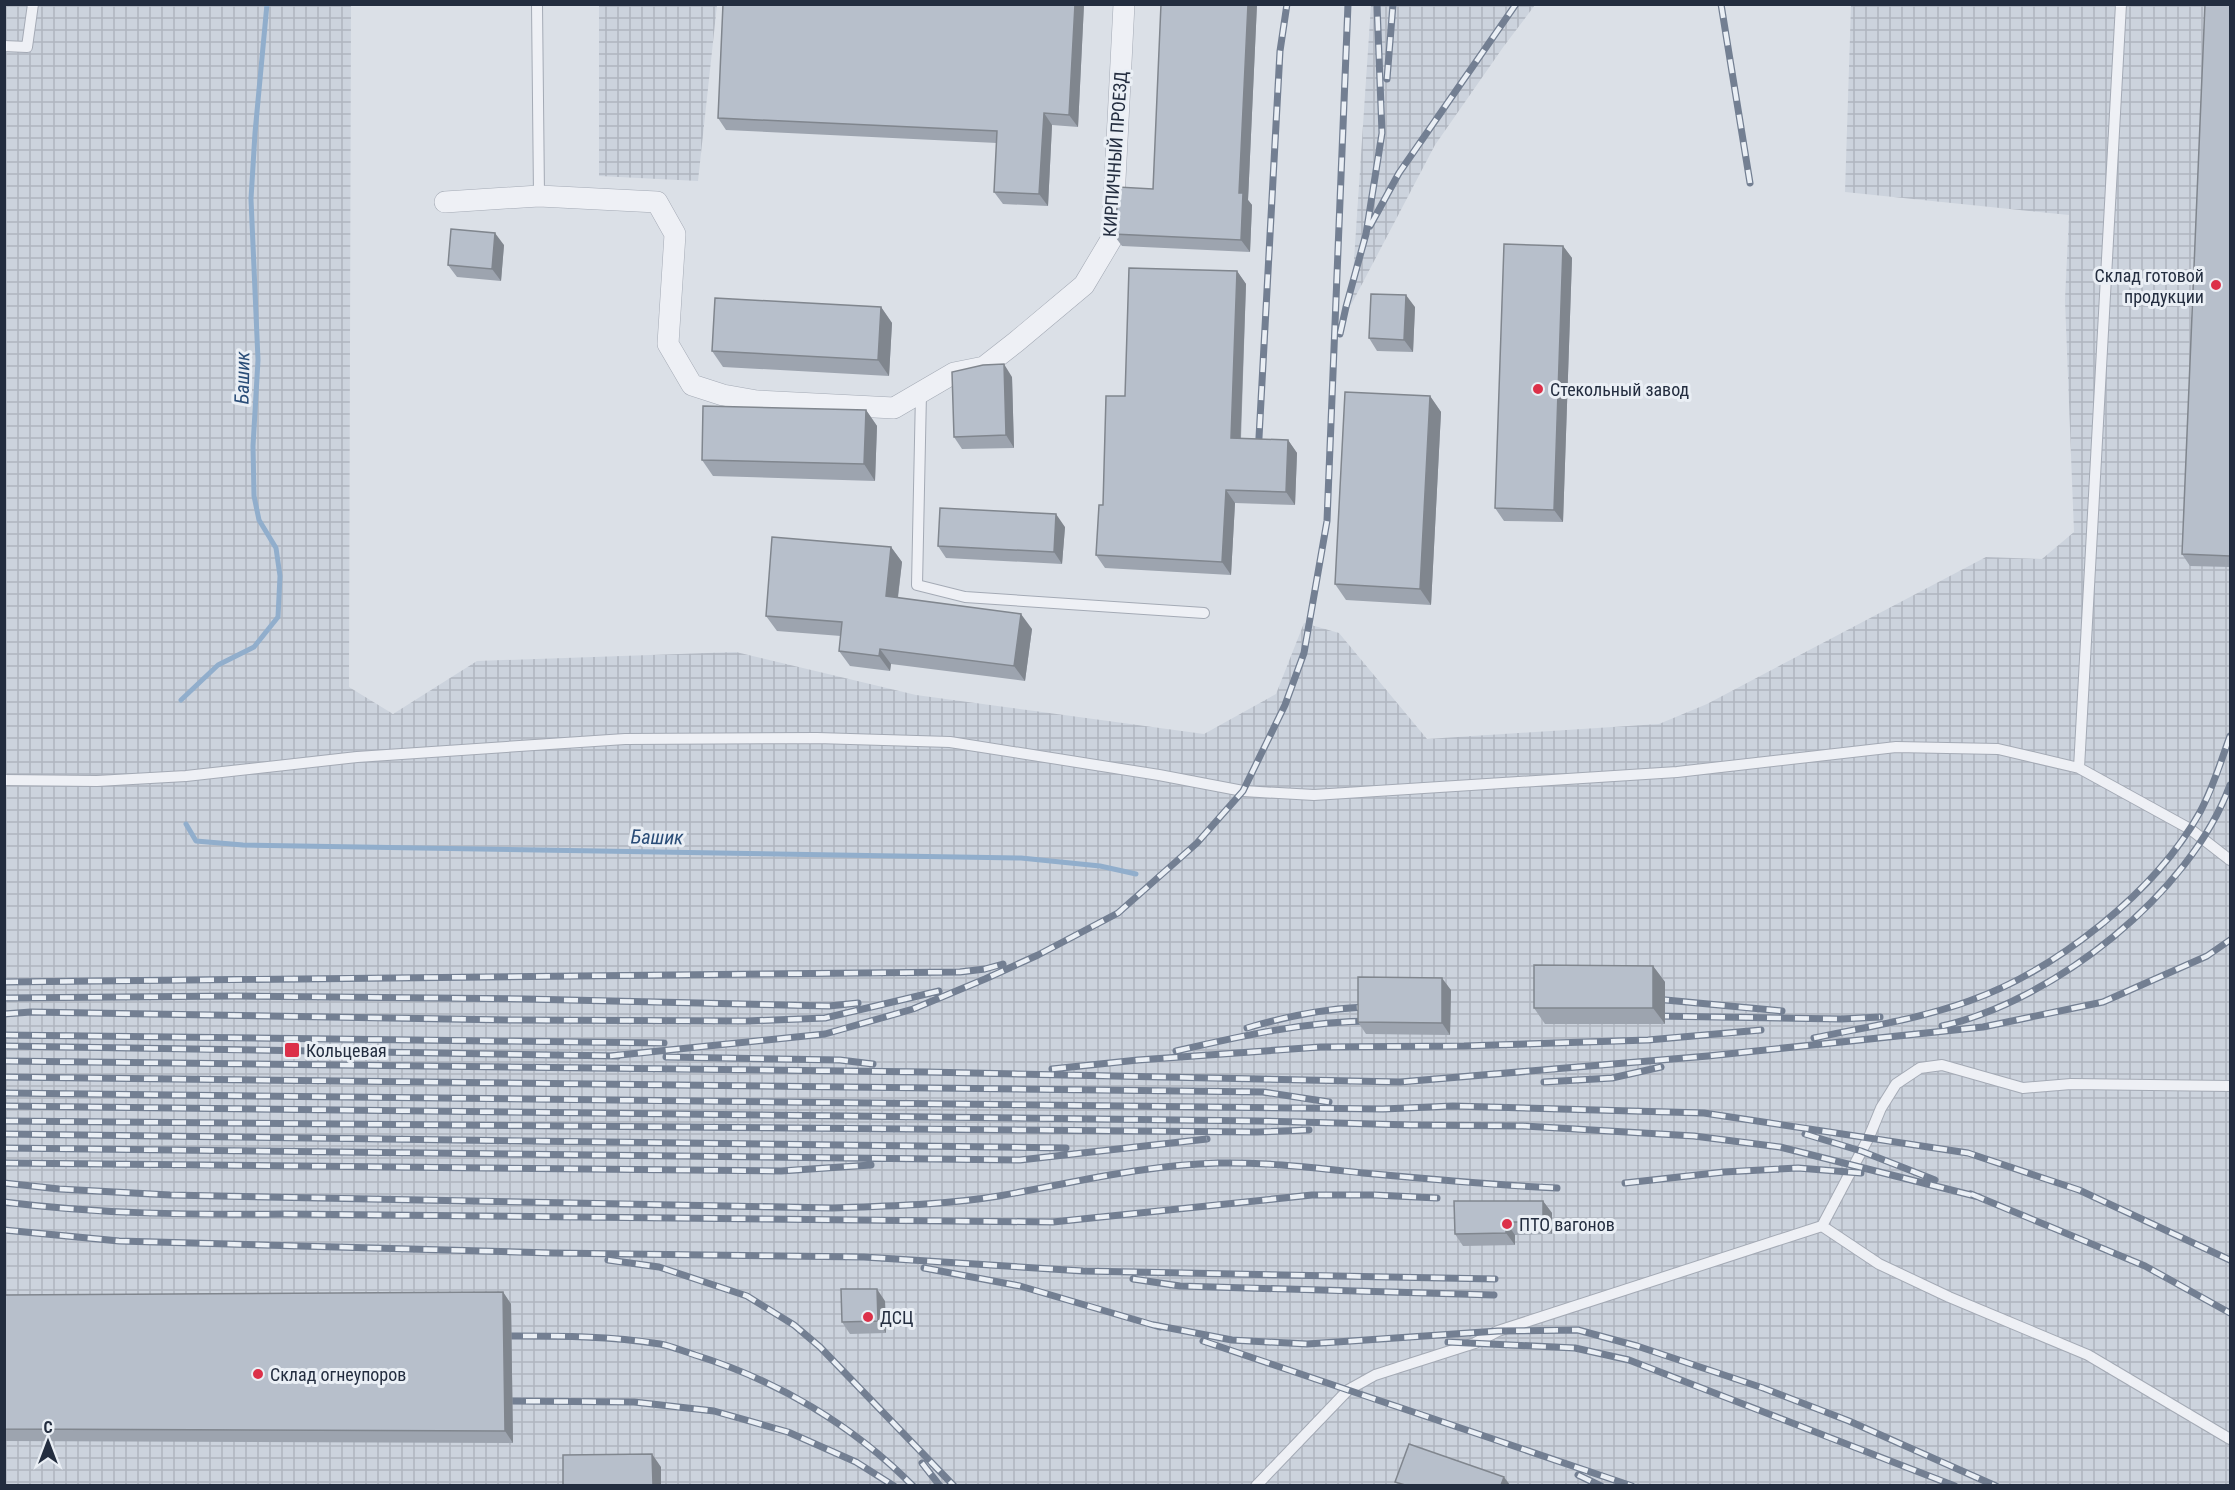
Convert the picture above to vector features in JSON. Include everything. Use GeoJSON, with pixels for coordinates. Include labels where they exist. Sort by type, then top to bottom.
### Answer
{"type":"FeatureCollection","features":[{"type":"Feature","properties":{"kind":"street","name":"КИРПИЧНЫЙ ПРОЕЗД"},"geometry":{"type":"LineString","coordinates":[[445,202],[539,196],[657,202],[675,234],[669,344],[692,384],[723,396],[757,401],[894,408],[954,373],[984,367],[1084,285],[1112,238],[1124,4]]}},
{"type":"Feature","properties":{"kind":"lane"},"geometry":{"type":"LineString","coordinates":[[4,46],[27,46],[33,4]]}},
{"type":"Feature","properties":{"kind":"lane"},"geometry":{"type":"LineString","coordinates":[[537,4],[539,196]]}},
{"type":"Feature","properties":{"kind":"lane"},"geometry":{"type":"LineString","coordinates":[[2079,768],[2121,4]]}},
{"type":"Feature","properties":{"kind":"lane"},"geometry":{"type":"LineString","coordinates":[[921,392],[917,585],[965,597],[1204,613]]}},
{"type":"Feature","properties":{"kind":"lane"},"geometry":{"type":"LineString","coordinates":[[4,780],[97,781],[186,776],[357,757],[625,739],[818,738],[950,742],[1159,775],[1243,791],[1314,795],[1677,772],[1896,747],[1998,749],[2079,768],[2190,829],[2230,860]]}},
{"type":"Feature","properties":{"kind":"lane"},"geometry":{"type":"LineString","coordinates":[[1256,1485],[1348,1390],[1375,1375],[1474,1343],[1498,1331],[1822,1226],[1869,1137],[1881,1108],[1896,1084],[1920,1068],[1942,1065],[2023,1088],[2071,1084],[2230,1086]]}},
{"type":"Feature","properties":{"kind":"lane"},"geometry":{"type":"LineString","coordinates":[[1822,1226],[1879,1264],[1949,1297],[2088,1356],[2230,1439]]}},
{"type":"Feature","properties":{"kind":"shaded area"},"geometry":{"type":"Polygon","coordinates":[[[5,5],[351,5],[349,687],[393,714],[477,661],[736,652],[916,695],[1204,734],[1276,694],[1304,623],[1339,633],[1427,739],[1659,724],[1707,704],[1986,557],[2042,559],[2074,532],[2065,300],[2069,215],[1845,192],[1851,5],[2230,5],[2230,1485],[5,1486],[5,5]]]}},
{"type":"Feature","properties":{"kind":"shaded area"},"geometry":{"type":"Polygon","coordinates":[[[599,5],[717,5],[698,181],[599,176],[599,5]]]}},
{"type":"Feature","properties":{"kind":"shaded area"},"geometry":{"type":"Polygon","coordinates":[[[1371,5],[1535,5],[1435,145],[1351,305],[1371,5]]]}},
{"type":"Feature","properties":{"kind":"building"},"geometry":{"type":"Polygon","coordinates":[[[723,4],[1075,4],[1069,115],[1044,113],[1039,194],[994,192],[997,131],[718,118],[723,4]]]}},
{"type":"Feature","properties":{"kind":"building"},"geometry":{"type":"Polygon","coordinates":[[[1161,4],[1248,4],[1239,193],[1243,193],[1241,240],[1113,234],[1116,226],[1118,187],[1153,189],[1161,4]]]}},
{"type":"Feature","properties":{"kind":"building","name":"Склад готовой продукции"},"geometry":{"type":"Polygon","coordinates":[[[2205,4],[2230,4],[2230,556],[2182,554],[2205,4]]]}},
{"type":"Feature","properties":{"kind":"building"},"geometry":{"type":"Polygon","coordinates":[[[451,229],[495,233],[492,269],[448,265],[451,229]]]}},
{"type":"Feature","properties":{"kind":"building","name":"Стекольный завод"},"geometry":{"type":"Polygon","coordinates":[[[1504,244],[1563,246],[1554,510],[1495,508],[1504,244]]]}},
{"type":"Feature","properties":{"kind":"building"},"geometry":{"type":"Polygon","coordinates":[[[1129,268],[1237,271],[1231,438],[1288,440],[1286,492],[1226,490],[1222,562],[1096,555],[1099,505],[1103,505],[1106,396],[1125,396],[1129,268]]]}},
{"type":"Feature","properties":{"kind":"building"},"geometry":{"type":"Polygon","coordinates":[[[1371,294],[1406,295],[1404,340],[1369,338],[1371,294]]]}},
{"type":"Feature","properties":{"kind":"building"},"geometry":{"type":"Polygon","coordinates":[[[715,298],[881,307],[878,360],[712,351],[715,298]]]}},
{"type":"Feature","properties":{"kind":"building"},"geometry":{"type":"Polygon","coordinates":[[[1004,364],[1006,435],[954,437],[952,372],[983,365],[1004,364]]]}},
{"type":"Feature","properties":{"kind":"building"},"geometry":{"type":"Polygon","coordinates":[[[1345,392],[1430,396],[1420,589],[1335,584],[1345,392]]]}},
{"type":"Feature","properties":{"kind":"building"},"geometry":{"type":"Polygon","coordinates":[[[703,406],[866,410],[864,464],[702,460],[703,406]]]}},
{"type":"Feature","properties":{"kind":"building"},"geometry":{"type":"Polygon","coordinates":[[[940,508],[1056,514],[1054,552],[938,546],[940,508]]]}},
{"type":"Feature","properties":{"kind":"building"},"geometry":{"type":"Polygon","coordinates":[[[772,537],[891,547],[886,596],[1021,614],[1014,666],[880,649],[879,656],[839,651],[842,622],[766,616],[772,537]]]}},
{"type":"Feature","properties":{"kind":"building"},"geometry":{"type":"Polygon","coordinates":[[[1534,965],[1653,966],[1653,1008],[1534,1008],[1534,965]]]}},
{"type":"Feature","properties":{"kind":"building"},"geometry":{"type":"Polygon","coordinates":[[[1358,977],[1442,978],[1442,1023],[1358,1022],[1358,977]]]}},
{"type":"Feature","properties":{"kind":"building"},"geometry":{"type":"Polygon","coordinates":[[[1454,1201],[1543,1201],[1543,1222],[1506,1222],[1506,1233],[1455,1234],[1454,1201]]]}},
{"type":"Feature","properties":{"kind":"building"},"geometry":{"type":"Polygon","coordinates":[[[841,1289],[877,1289],[878,1321],[842,1322],[841,1289]]]}},
{"type":"Feature","properties":{"kind":"building","name":"Склад огнеупоров"},"geometry":{"type":"Polygon","coordinates":[[[503,1292],[505,1431],[4,1429],[4,1295],[503,1292]]]}},
{"type":"Feature","properties":{"kind":"building"},"geometry":{"type":"Polygon","coordinates":[[[1409,1444],[1504,1477],[1501,1485],[1405,1485],[1395,1482],[1409,1444]]]}},
{"type":"Feature","properties":{"kind":"building"},"geometry":{"type":"Polygon","coordinates":[[[652,1454],[653,1485],[563,1485],[563,1455],[652,1454]]]}},
{"type":"Feature","properties":{"kind":"waterway","name":"Башик"},"geometry":{"type":"LineString","coordinates":[[181,700],[218,665],[254,647],[278,617],[280,576],[276,548],[259,520],[254,496],[253,446],[258,360],[251,199],[267,4]]}},
{"type":"Feature","properties":{"kind":"waterway","name":"Башик"},"geometry":{"type":"LineString","coordinates":[[186,824],[196,841],[243,845],[1021,858],[1100,866],[1136,874]]}},
{"type":"Feature","properties":{"kind":"railway"},"geometry":{"type":"LineString","coordinates":[[1258,456],[1280,51],[1287,4]]}},
{"type":"Feature","properties":{"kind":"railway"},"geometry":{"type":"LineString","coordinates":[[610,1056],[825,1034],[913,1009],[985,979],[1038,955],[1118,913],[1197,843],[1243,791],[1285,705],[1304,653],[1327,521],[1348,4]]}},
{"type":"Feature","properties":{"kind":"railway"},"geometry":{"type":"LineString","coordinates":[[1340,334],[1366,234],[1382,133],[1377,4]]}},
{"type":"Feature","properties":{"kind":"railway"},"geometry":{"type":"LineString","coordinates":[[1387,79],[1393,4]]}},
{"type":"Feature","properties":{"kind":"railway"},"geometry":{"type":"LineString","coordinates":[[1370,226],[1399,173],[1516,4]]}},
{"type":"Feature","properties":{"kind":"railway"},"geometry":{"type":"LineString","coordinates":[[1721,4],[1750,183]]}},
{"type":"Feature","properties":{"kind":"railway"},"geometry":{"type":"LineString","coordinates":[[1814,1038],[1912,1018],[1969,1001],[2002,988],[2068,949],[2130,899],[2181,842],[2205,803],[2230,736]]}},
{"type":"Feature","properties":{"kind":"railway"},"geometry":{"type":"LineString","coordinates":[[1942,1026],[1985,1013],[2029,993],[2072,968],[2113,937],[2151,903],[2184,865],[2211,826],[2230,785]]}},
{"type":"Feature","properties":{"kind":"railway"},"geometry":{"type":"LineString","coordinates":[[4,1061],[926,1072],[1400,1082],[1708,1056],[1983,1027],[2103,1002],[2207,956],[2230,940]]}},
{"type":"Feature","properties":{"kind":"railway"},"geometry":{"type":"LineString","coordinates":[[4,982],[960,972],[1003,964]]}},
{"type":"Feature","properties":{"kind":"railway"},"geometry":{"type":"LineString","coordinates":[[4,1014],[31,1012],[508,1020],[747,1021],[825,1018],[939,991]]}},
{"type":"Feature","properties":{"kind":"railway"},"geometry":{"type":"LineString","coordinates":[[4,998],[236,996],[525,999],[829,1006],[858,1003]]}},
{"type":"Feature","properties":{"kind":"railway"},"geometry":{"type":"LineString","coordinates":[[1655,999],[1782,1011]]}},
{"type":"Feature","properties":{"kind":"railway"},"geometry":{"type":"LineString","coordinates":[[1247,1028],[1309,1013],[1373,1007]]}},
{"type":"Feature","properties":{"kind":"railway"},"geometry":{"type":"LineString","coordinates":[[1655,1016],[1841,1019],[1880,1017]]}},
{"type":"Feature","properties":{"kind":"railway"},"geometry":{"type":"LineString","coordinates":[[1176,1051],[1299,1027],[1374,1021]]}},
{"type":"Feature","properties":{"kind":"railway"},"geometry":{"type":"LineString","coordinates":[[1052,1069],[1138,1060],[1320,1047],[1464,1046],[1648,1040],[1761,1030]]}},
{"type":"Feature","properties":{"kind":"railway"},"geometry":{"type":"LineString","coordinates":[[4,1035],[664,1043]]}},
{"type":"Feature","properties":{"kind":"railway"},"geometry":{"type":"LineString","coordinates":[[4,1046],[618,1056]]}},
{"type":"Feature","properties":{"kind":"railway"},"geometry":{"type":"LineString","coordinates":[[666,1057],[840,1060],[873,1064]]}},
{"type":"Feature","properties":{"kind":"railway"},"geometry":{"type":"LineString","coordinates":[[1544,1082],[1612,1078],[1661,1067]]}},
{"type":"Feature","properties":{"kind":"railway"},"geometry":{"type":"LineString","coordinates":[[4,1077],[1263,1092],[1329,1102]]}},
{"type":"Feature","properties":{"kind":"railway"},"geometry":{"type":"LineString","coordinates":[[4,1093],[1383,1109],[1453,1106],[1704,1113],[1968,1153],[2079,1190],[2230,1260]]}},
{"type":"Feature","properties":{"kind":"railway"},"geometry":{"type":"LineString","coordinates":[[4,1106],[1523,1126],[1694,1136],[1780,1147],[1979,1197]]}},
{"type":"Feature","properties":{"kind":"railway"},"geometry":{"type":"LineString","coordinates":[[4,1121],[1257,1132],[1309,1130]]}},
{"type":"Feature","properties":{"kind":"railway"},"geometry":{"type":"LineString","coordinates":[[4,1134],[1066,1148]]}},
{"type":"Feature","properties":{"kind":"railway"},"geometry":{"type":"LineString","coordinates":[[1805,1134],[1861,1151],[1935,1180]]}},
{"type":"Feature","properties":{"kind":"railway"},"geometry":{"type":"LineString","coordinates":[[4,1148],[1020,1160],[1207,1139]]}},
{"type":"Feature","properties":{"kind":"railway"},"geometry":{"type":"LineString","coordinates":[[4,1163],[781,1171],[871,1165]]}},
{"type":"Feature","properties":{"kind":"railway"},"geometry":{"type":"LineString","coordinates":[[4,1183],[59,1189],[170,1195],[832,1208],[957,1201],[999,1196],[1163,1167],[1236,1163],[1557,1188]]}},
{"type":"Feature","properties":{"kind":"railway"},"geometry":{"type":"LineString","coordinates":[[1625,1183],[1724,1172],[1798,1168],[1861,1173]]}},
{"type":"Feature","properties":{"kind":"railway"},"geometry":{"type":"LineString","coordinates":[[1971,1194],[2145,1266],[2230,1313]]}},
{"type":"Feature","properties":{"kind":"railway"},"geometry":{"type":"LineString","coordinates":[[4,1202],[74,1209],[179,1214],[1053,1222],[1312,1195],[1437,1198]]}},
{"type":"Feature","properties":{"kind":"railway"},"geometry":{"type":"LineString","coordinates":[[4,1230],[119,1241],[552,1253],[864,1257],[1083,1271],[1495,1279]]}},
{"type":"Feature","properties":{"kind":"railway"},"geometry":{"type":"LineString","coordinates":[[608,1260],[659,1267],[747,1296],[794,1325],[820,1347],[954,1486]]}},
{"type":"Feature","properties":{"kind":"railway"},"geometry":{"type":"LineString","coordinates":[[924,1268],[1020,1286],[1160,1327]]}},
{"type":"Feature","properties":{"kind":"railway"},"geometry":{"type":"LineString","coordinates":[[1133,1279],[1180,1286],[1494,1295]]}},
{"type":"Feature","properties":{"kind":"railway"},"geometry":{"type":"LineString","coordinates":[[1154,1325],[1232,1340],[1307,1344],[1498,1331],[1578,1330],[1637,1346],[1763,1388],[1849,1421],[1996,1486]]}},
{"type":"Feature","properties":{"kind":"railway"},"geometry":{"type":"LineString","coordinates":[[495,1336],[578,1337],[639,1341],[668,1346],[725,1365],[784,1391],[839,1424],[865,1443],[913,1486]]}},
{"type":"Feature","properties":{"kind":"railway"},"geometry":{"type":"LineString","coordinates":[[1203,1341],[1632,1486]]}},
{"type":"Feature","properties":{"kind":"railway"},"geometry":{"type":"LineString","coordinates":[[1448,1342],[1575,1348],[1629,1360],[1955,1486]]}},
{"type":"Feature","properties":{"kind":"railway"},"geometry":{"type":"LineString","coordinates":[[498,1401],[634,1402],[714,1411],[788,1432],[856,1462],[894,1486]]}},
{"type":"Feature","properties":{"kind":"railway"},"geometry":{"type":"LineString","coordinates":[[922,1463],[940,1486]]}},
{"type":"Feature","properties":{"kind":"railway"},"geometry":{"type":"LineString","coordinates":[[1578,1475],[1601,1486]]}},
{"type":"Feature","properties":{"kind":"place","name":"Склад готовой продукции"},"geometry":{"type":"Point","coordinates":[2216,285]}},
{"type":"Feature","properties":{"kind":"place","name":"Стекольный завод"},"geometry":{"type":"Point","coordinates":[1538,389]}},
{"type":"Feature","properties":{"kind":"place","name":"Кольцевая"},"geometry":{"type":"Point","coordinates":[292,1050]}},
{"type":"Feature","properties":{"kind":"place","name":"ПТО вагонов"},"geometry":{"type":"Point","coordinates":[1507,1224]}},
{"type":"Feature","properties":{"kind":"place","name":"ДСЦ"},"geometry":{"type":"Point","coordinates":[868,1317]}},
{"type":"Feature","properties":{"kind":"place","name":"Склад огнеупоров"},"geometry":{"type":"Point","coordinates":[258,1374]}}]}
